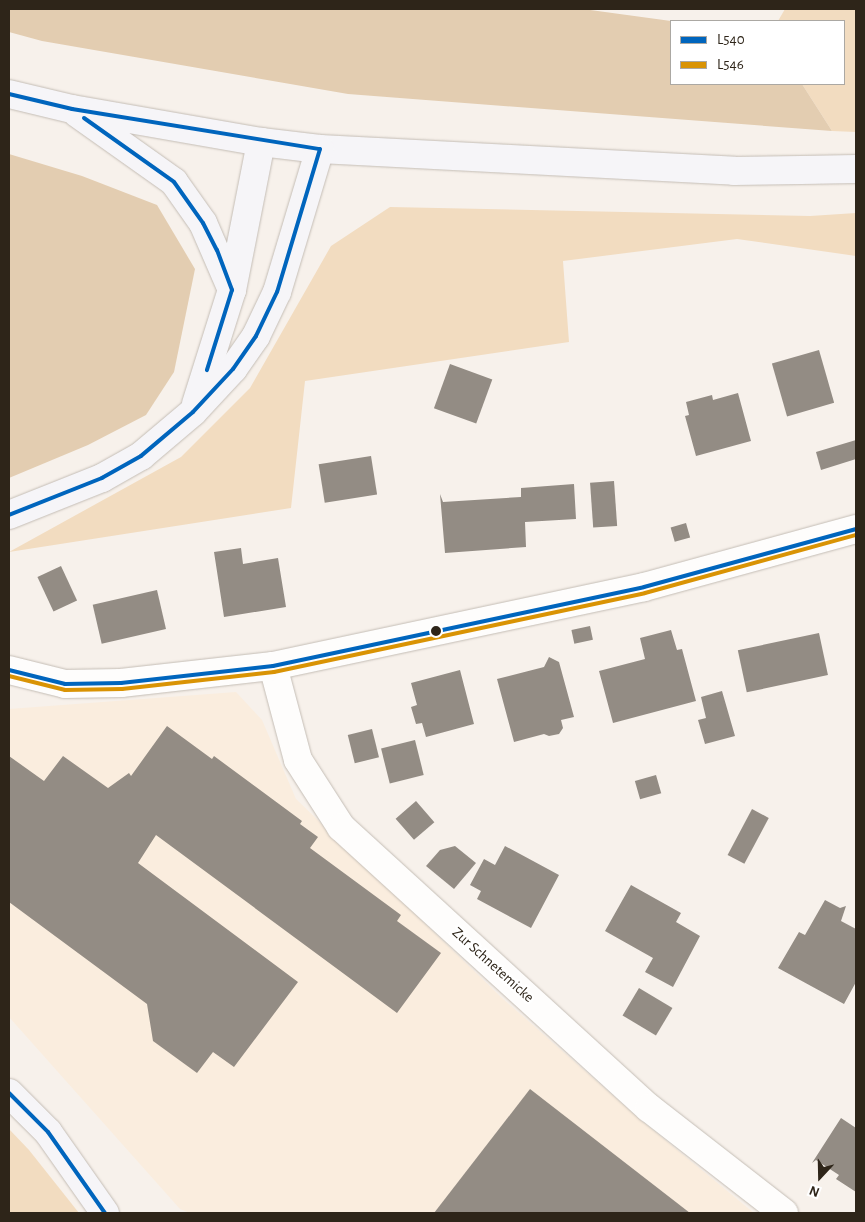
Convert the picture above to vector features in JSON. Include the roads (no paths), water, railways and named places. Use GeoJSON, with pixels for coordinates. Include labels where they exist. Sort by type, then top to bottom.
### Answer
{"type":"FeatureCollection","features":[{"type":"Feature","properties":{"kind":"main road"},"geometry":{"type":"LineString","coordinates":[[9,94],[72,109],[261,142],[320,149],[734,171],[856,169]]}},
{"type":"Feature","properties":{"kind":"main road"},"geometry":{"type":"LineString","coordinates":[[72,109],[174,182],[203,223],[232,290]]}},
{"type":"Feature","properties":{"kind":"main road"},"geometry":{"type":"LineString","coordinates":[[193,412],[232,290],[261,142]]}},
{"type":"Feature","properties":{"kind":"main road"},"geometry":{"type":"LineString","coordinates":[[9,516],[102,478],[141,456],[193,412],[232,369],[256,336],[277,292],[320,149]]}},
{"type":"Feature","properties":{"kind":"main road"},"geometry":{"type":"LineString","coordinates":[[9,1093],[48,1132],[105,1213]]}},
{"type":"Feature","properties":{"kind":"street"},"geometry":{"type":"LineString","coordinates":[[9,670],[65,684],[121,683],[273,666],[644,587],[856,529]]}},
{"type":"Feature","properties":{"kind":"street","name":"Zur Schnetemicke"},"geometry":{"type":"LineString","coordinates":[[273,666],[298,760],[341,827],[649,1108],[784,1213]]}}]}
